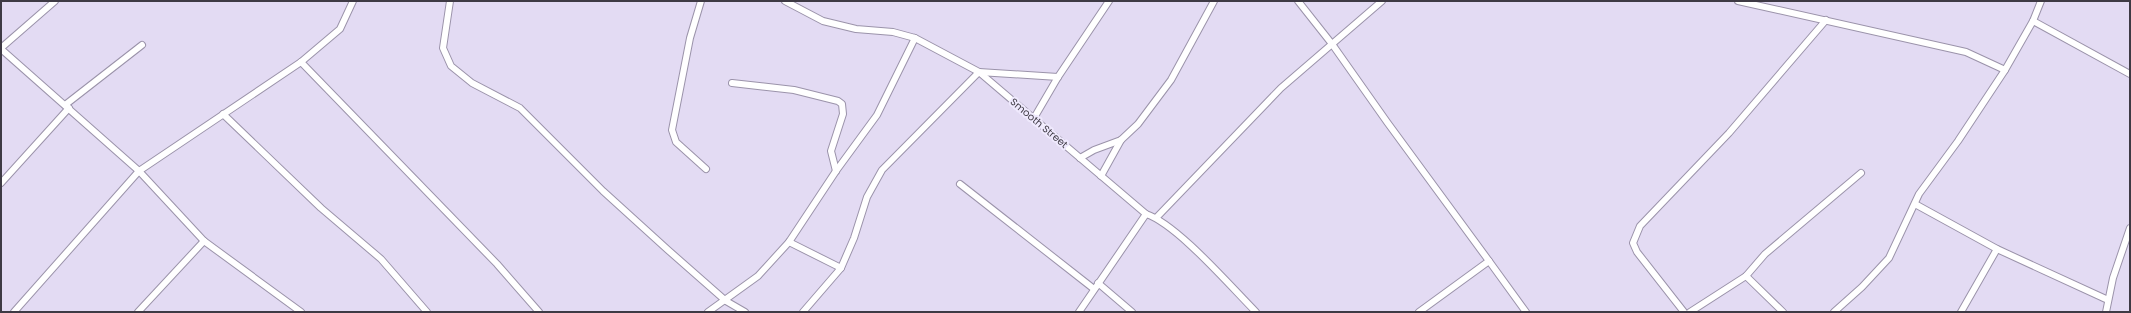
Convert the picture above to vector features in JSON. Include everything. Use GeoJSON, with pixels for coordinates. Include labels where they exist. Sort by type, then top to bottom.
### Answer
{"type":"FeatureCollection","features":[{"type":"Feature","properties":{"kind":"street"},"geometry":{"type":"LineString","coordinates":[[55,1],[1,49],[139,171],[204,241],[300,312]]}},
{"type":"Feature","properties":{"kind":"street"},"geometry":{"type":"LineString","coordinates":[[14,312],[139,171],[301,62],[340,29],[353,1]]}},
{"type":"Feature","properties":{"kind":"street"},"geometry":{"type":"LineString","coordinates":[[450,1],[443,48],[451,66],[472,83],[520,108],[603,191],[726,301],[745,312]]}},
{"type":"Feature","properties":{"kind":"street"},"geometry":{"type":"LineString","coordinates":[[701,1],[690,38],[672,130],[676,142],[706,169]]}},
{"type":"Feature","properties":{"kind":"street","name":"Smooth Street"},"geometry":{"type":"LineString","coordinates":[[786,1],[823,21],[856,29],[893,32],[915,38],[979,72],[1146,214],[1157,218],[1181,238],[1256,312]]}},
{"type":"Feature","properties":{"kind":"street"},"geometry":{"type":"LineString","coordinates":[[1034,118],[1058,77],[1109,1]]}},
{"type":"Feature","properties":{"kind":"street"},"geometry":{"type":"LineString","coordinates":[[1101,176],[1121,140],[1138,124],[1171,80],[1214,1]]}},
{"type":"Feature","properties":{"kind":"street"},"geometry":{"type":"LineString","coordinates":[[1298,1],[1332,44],[1526,312]]}},
{"type":"Feature","properties":{"kind":"street"},"geometry":{"type":"LineString","coordinates":[[1157,218],[1281,88],[1382,1]]}},
{"type":"Feature","properties":{"kind":"street"},"geometry":{"type":"LineString","coordinates":[[1738,1],[1966,52],[2005,70]]}},
{"type":"Feature","properties":{"kind":"street"},"geometry":{"type":"LineString","coordinates":[[1834,312],[1862,287],[1889,258],[1919,194],[1958,141],[2005,70],[2033,22],[2041,1]]}},
{"type":"Feature","properties":{"kind":"street"},"geometry":{"type":"LineString","coordinates":[[1684,312],[1637,252],[1633,243],[1640,226],[1729,133],[1826,20]]}},
{"type":"Feature","properties":{"kind":"street"},"geometry":{"type":"LineString","coordinates":[[2033,22],[2130,74]]}},
{"type":"Feature","properties":{"kind":"street"},"geometry":{"type":"LineString","coordinates":[[708,312],[726,301],[758,276],[789,242],[836,171],[877,115],[915,38]]}},
{"type":"Feature","properties":{"kind":"street"},"geometry":{"type":"LineString","coordinates":[[1,183],[67,107],[142,45]]}},
{"type":"Feature","properties":{"kind":"street"},"geometry":{"type":"LineString","coordinates":[[301,62],[497,264],[539,312]]}},
{"type":"Feature","properties":{"kind":"street"},"geometry":{"type":"LineString","coordinates":[[804,312],[841,268],[854,238],[867,197],[882,170],[979,72],[1058,77]]}},
{"type":"Feature","properties":{"kind":"street"},"geometry":{"type":"LineString","coordinates":[[732,83],[794,90],[838,101],[842,104],[843,114],[831,151],[836,171]]}},
{"type":"Feature","properties":{"kind":"street"},"geometry":{"type":"LineString","coordinates":[[223,114],[321,208],[381,259],[427,312]]}},
{"type":"Feature","properties":{"kind":"street"},"geometry":{"type":"LineString","coordinates":[[1080,158],[1094,150],[1121,140]]}},
{"type":"Feature","properties":{"kind":"street"},"geometry":{"type":"LineString","coordinates":[[1690,312],[1746,276],[1765,254],[1861,173]]}},
{"type":"Feature","properties":{"kind":"street"},"geometry":{"type":"LineString","coordinates":[[960,184],[1094,289]]}},
{"type":"Feature","properties":{"kind":"street"},"geometry":{"type":"LineString","coordinates":[[1915,204],[1997,249],[2108,300]]}},
{"type":"Feature","properties":{"kind":"street"},"geometry":{"type":"LineString","coordinates":[[1079,312],[1146,214]]}},
{"type":"Feature","properties":{"kind":"street"},"geometry":{"type":"LineString","coordinates":[[2106,312],[2113,278],[2130,228]]}},
{"type":"Feature","properties":{"kind":"street"},"geometry":{"type":"LineString","coordinates":[[138,312],[204,241]]}},
{"type":"Feature","properties":{"kind":"street"},"geometry":{"type":"LineString","coordinates":[[789,242],[841,268]]}},
{"type":"Feature","properties":{"kind":"street"},"geometry":{"type":"LineString","coordinates":[[1961,312],[1997,249]]}},
{"type":"Feature","properties":{"kind":"street"},"geometry":{"type":"LineString","coordinates":[[1419,312],[1489,261]]}},
{"type":"Feature","properties":{"kind":"street"},"geometry":{"type":"LineString","coordinates":[[1746,276],[1783,312]]}},
{"type":"Feature","properties":{"kind":"street"},"geometry":{"type":"LineString","coordinates":[[1098,283],[1132,312]]}}]}
